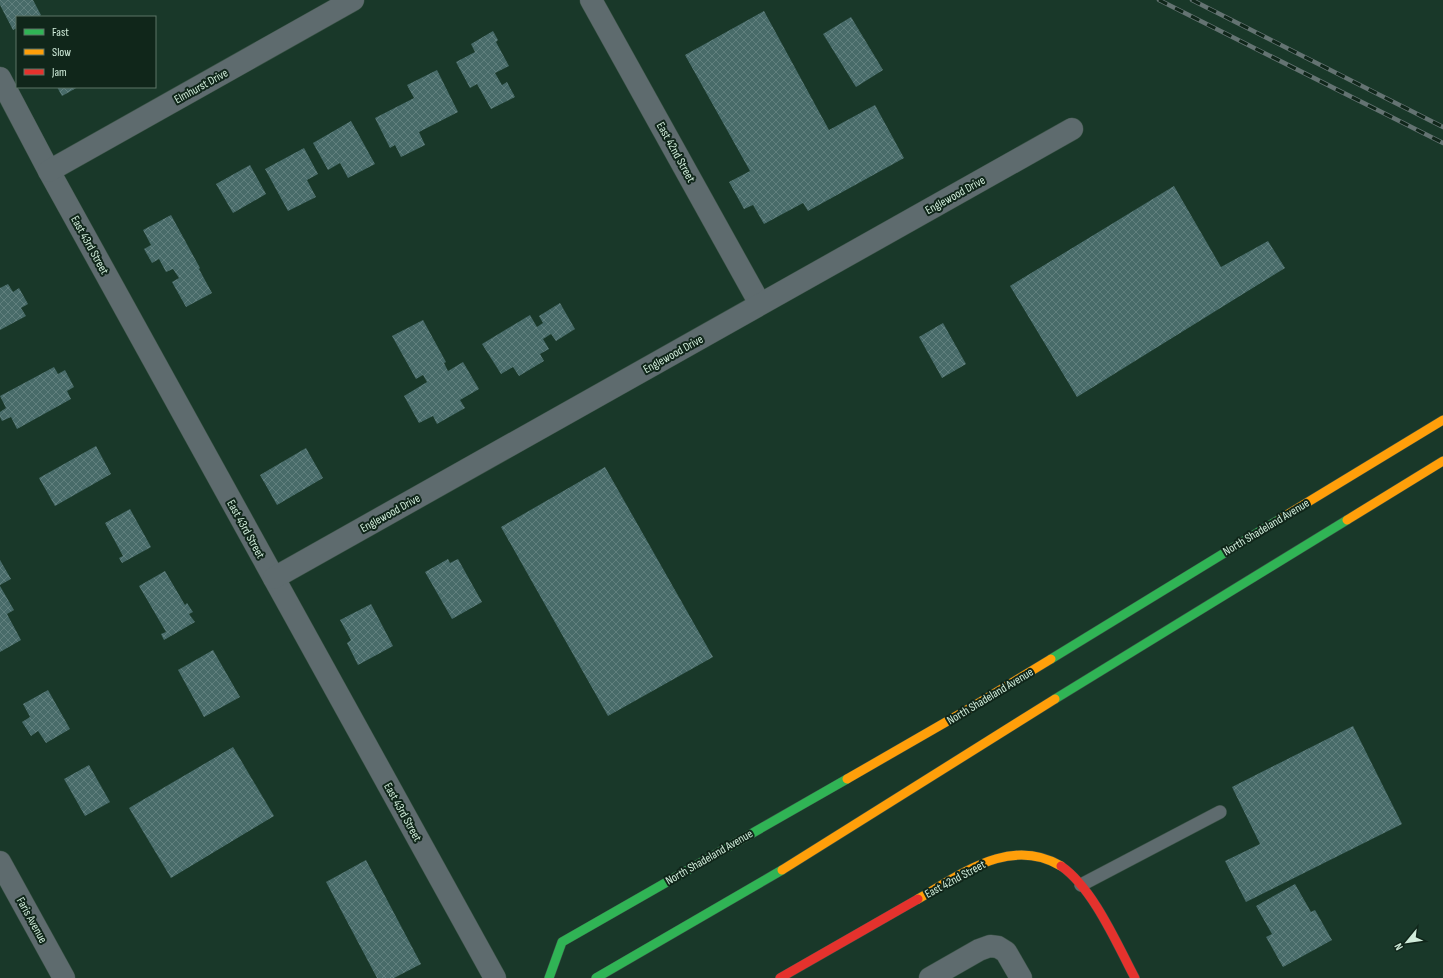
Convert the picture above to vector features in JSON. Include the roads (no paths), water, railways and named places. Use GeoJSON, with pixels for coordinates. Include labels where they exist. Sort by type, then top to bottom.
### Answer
{"type":"FeatureCollection","features":[{"type":"Feature","properties":{"kind":"main road","name":"North Shadeland Avenue"},"geometry":{"type":"LineString","coordinates":[[551,978],[562,942],[972,707],[1443,420]]}},
{"type":"Feature","properties":{"kind":"main road"},"geometry":{"type":"LineString","coordinates":[[596,978],[797,861],[1028,715],[1443,461]]}},
{"type":"Feature","properties":{"kind":"main road","name":"East 42nd Street"},"geometry":{"type":"LineString","coordinates":[[780,978],[974,867],[994,859],[1020,854],[1037,856],[1054,862],[1067,870],[1081,885],[1102,916],[1135,978]]}},
{"type":"Feature","properties":{"kind":"street","name":"Elmhurst Drive"},"geometry":{"type":"LineString","coordinates":[[49,171],[353,0]]}},
{"type":"Feature","properties":{"kind":"street","name":"East 42nd Street"},"geometry":{"type":"LineString","coordinates":[[591,0],[760,304]]}},
{"type":"Feature","properties":{"kind":"street","name":"East 43rd Street"},"geometry":{"type":"LineString","coordinates":[[0,78],[49,171],[495,978]]}},
{"type":"Feature","properties":{"kind":"street","name":"Englewood Drive"},"geometry":{"type":"LineString","coordinates":[[274,578],[1072,129]]}},
{"type":"Feature","properties":{"kind":"street","name":"Faris Avenue"},"geometry":{"type":"LineString","coordinates":[[0,862],[64,978]]}},
{"type":"Feature","properties":{"kind":"street"},"geometry":{"type":"LineString","coordinates":[[930,978],[990,946],[998,947],[1006,952],[1020,978]]}},
{"type":"Feature","properties":{"kind":"lane"},"geometry":{"type":"LineString","coordinates":[[1081,885],[1220,812]]}},
{"type":"Feature","properties":{"kind":"railway"},"geometry":{"type":"LineString","coordinates":[[1159,0],[1443,143]]}},
{"type":"Feature","properties":{"kind":"railway"},"geometry":{"type":"LineString","coordinates":[[1192,0],[1443,127]]}}]}
